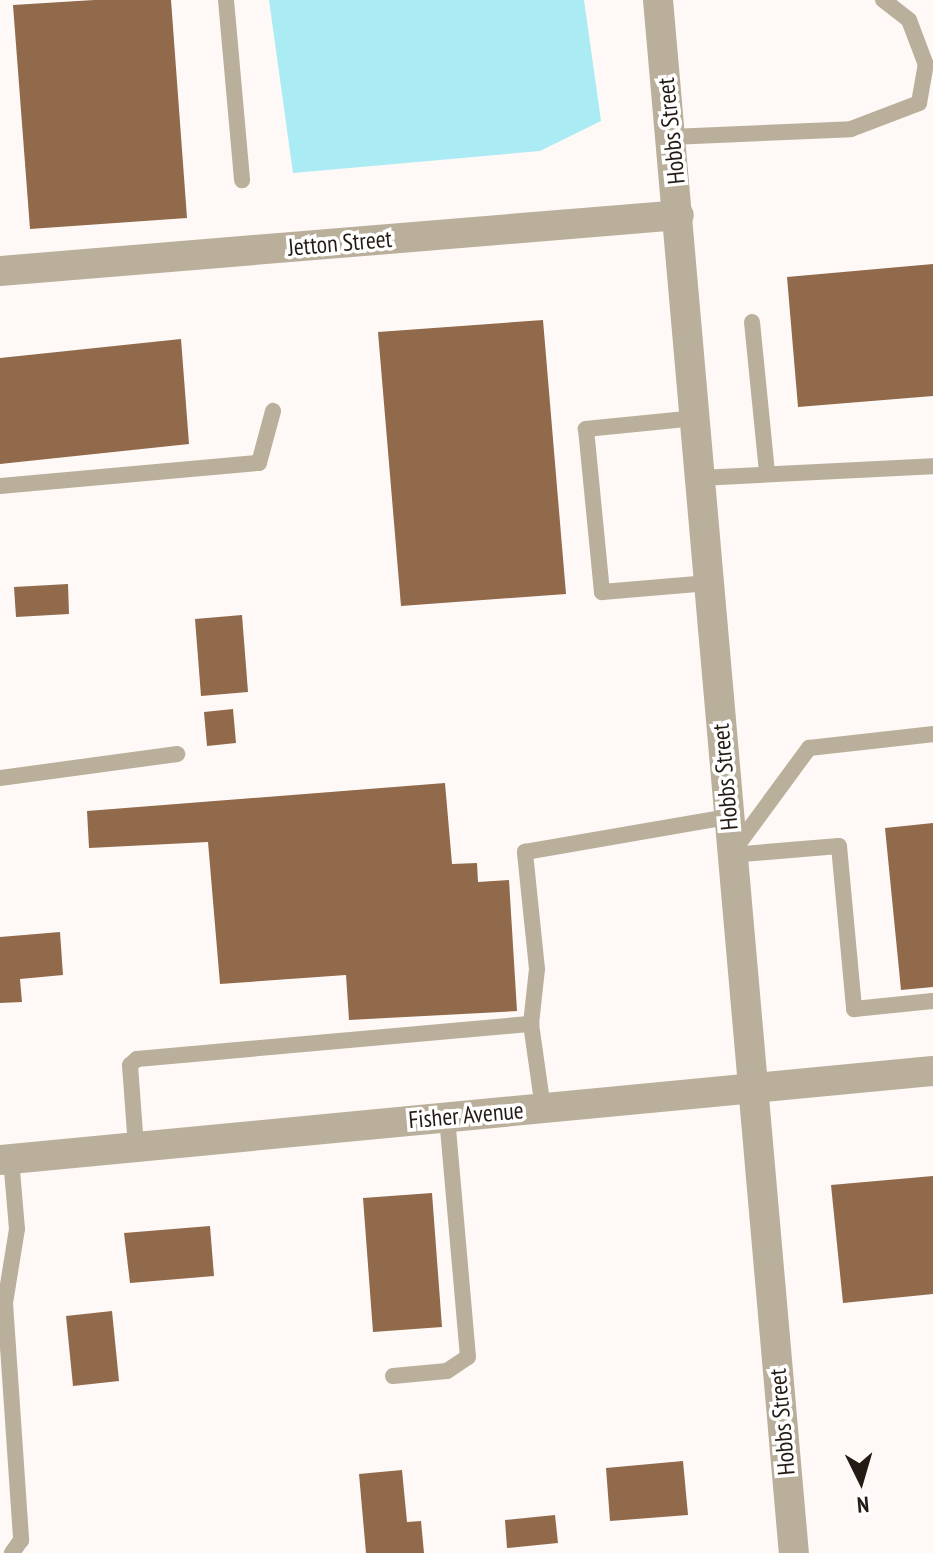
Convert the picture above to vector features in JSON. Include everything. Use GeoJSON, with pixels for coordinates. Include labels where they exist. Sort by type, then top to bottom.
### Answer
{"type":"FeatureCollection","features":[{"type":"Feature","properties":{"kind":"street","name":"Hobbs Street"},"geometry":{"type":"LineString","coordinates":[[658,0],[679,215],[750,1088],[794,1553]]}},
{"type":"Feature","properties":{"kind":"street","name":"Jetton Street"},"geometry":{"type":"LineString","coordinates":[[0,271],[679,215]]}},
{"type":"Feature","properties":{"kind":"street","name":"Fisher Avenue"},"geometry":{"type":"LineString","coordinates":[[6,1159],[933,1071]]}},
{"type":"Feature","properties":{"kind":"lane"},"geometry":{"type":"LineString","coordinates":[[226,0],[242,180]]}},
{"type":"Feature","properties":{"kind":"lane"},"geometry":{"type":"LineString","coordinates":[[671,137],[851,129],[919,103],[926,65],[909,20],[883,0]]}},
{"type":"Feature","properties":{"kind":"lane"},"geometry":{"type":"LineString","coordinates":[[752,322],[767,473]]}},
{"type":"Feature","properties":{"kind":"lane"},"geometry":{"type":"LineString","coordinates":[[0,486],[259,463],[273,411]]}},
{"type":"Feature","properties":{"kind":"lane"},"geometry":{"type":"LineString","coordinates":[[696,418],[586,429],[602,592],[709,583]]}},
{"type":"Feature","properties":{"kind":"lane"},"geometry":{"type":"LineString","coordinates":[[700,478],[933,466]]}},
{"type":"Feature","properties":{"kind":"lane"},"geometry":{"type":"LineString","coordinates":[[731,855],[809,748],[933,734]]}},
{"type":"Feature","properties":{"kind":"lane"},"geometry":{"type":"LineString","coordinates":[[0,778],[177,754]]}},
{"type":"Feature","properties":{"kind":"lane"},"geometry":{"type":"LineString","coordinates":[[543,1108],[537,1036],[531,1024],[537,969],[525,852],[728,817]]}},
{"type":"Feature","properties":{"kind":"lane"},"geometry":{"type":"LineString","coordinates":[[731,855],[839,846],[854,1009],[933,1001]]}},
{"type":"Feature","properties":{"kind":"lane"},"geometry":{"type":"LineString","coordinates":[[136,1147],[130,1065],[137,1059],[531,1024]]}},
{"type":"Feature","properties":{"kind":"lane"},"geometry":{"type":"LineString","coordinates":[[393,1376],[447,1371],[468,1357],[447,1117]]}},
{"type":"Feature","properties":{"kind":"lane"},"geometry":{"type":"LineString","coordinates":[[6,1159],[17,1229],[5,1303],[21,1540],[12,1553]]}},
{"type":"Feature","properties":{"kind":"water"},"geometry":{"type":"Polygon","coordinates":[[[269,0],[584,0],[601,121],[540,151],[293,173],[269,0]]]}},
{"type":"Feature","properties":{"kind":"building"},"geometry":{"type":"Polygon","coordinates":[[[94,0],[171,0],[187,218],[30,229],[13,5],[94,0]]]}},
{"type":"Feature","properties":{"kind":"building"},"geometry":{"type":"Polygon","coordinates":[[[933,264],[933,396],[798,407],[787,277],[933,264]]]}},
{"type":"Feature","properties":{"kind":"building"},"geometry":{"type":"Polygon","coordinates":[[[543,320],[566,594],[401,606],[378,332],[543,320]]]}},
{"type":"Feature","properties":{"kind":"building"},"geometry":{"type":"Polygon","coordinates":[[[181,339],[189,444],[0,464],[0,358],[181,339]]]}},
{"type":"Feature","properties":{"kind":"building"},"geometry":{"type":"Polygon","coordinates":[[[68,584],[69,614],[16,617],[14,587],[68,584]]]}},
{"type":"Feature","properties":{"kind":"building"},"geometry":{"type":"Polygon","coordinates":[[[242,615],[248,692],[201,696],[195,619],[242,615]]]}},
{"type":"Feature","properties":{"kind":"building"},"geometry":{"type":"Polygon","coordinates":[[[233,709],[236,743],[207,746],[204,712],[233,709]]]}},
{"type":"Feature","properties":{"kind":"building"},"geometry":{"type":"Polygon","coordinates":[[[445,783],[452,864],[477,863],[478,882],[509,880],[517,1011],[349,1020],[346,975],[220,984],[208,842],[89,848],[87,811],[445,783]]]}},
{"type":"Feature","properties":{"kind":"building"},"geometry":{"type":"Polygon","coordinates":[[[933,823],[933,987],[901,990],[885,828],[933,823]]]}},
{"type":"Feature","properties":{"kind":"building"},"geometry":{"type":"Polygon","coordinates":[[[60,932],[63,975],[20,979],[22,1002],[0,1003],[0,937],[60,932]]]}},
{"type":"Feature","properties":{"kind":"building"},"geometry":{"type":"Polygon","coordinates":[[[933,1176],[933,1294],[843,1303],[831,1185],[933,1176]]]}},
{"type":"Feature","properties":{"kind":"building"},"geometry":{"type":"Polygon","coordinates":[[[432,1193],[442,1327],[373,1332],[363,1198],[432,1193]]]}},
{"type":"Feature","properties":{"kind":"building"},"geometry":{"type":"Polygon","coordinates":[[[210,1226],[214,1276],[130,1283],[124,1233],[210,1226]]]}},
{"type":"Feature","properties":{"kind":"building"},"geometry":{"type":"Polygon","coordinates":[[[112,1311],[119,1381],[73,1386],[66,1316],[112,1311]]]}},
{"type":"Feature","properties":{"kind":"building"},"geometry":{"type":"Polygon","coordinates":[[[683,1461],[688,1515],[610,1521],[606,1468],[683,1461]]]}},
{"type":"Feature","properties":{"kind":"building"},"geometry":{"type":"Polygon","coordinates":[[[402,1470],[407,1522],[421,1521],[424,1553],[366,1553],[359,1474],[402,1470]]]}},
{"type":"Feature","properties":{"kind":"building"},"geometry":{"type":"Polygon","coordinates":[[[555,1515],[558,1543],[507,1548],[505,1520],[555,1515]]]}}]}
